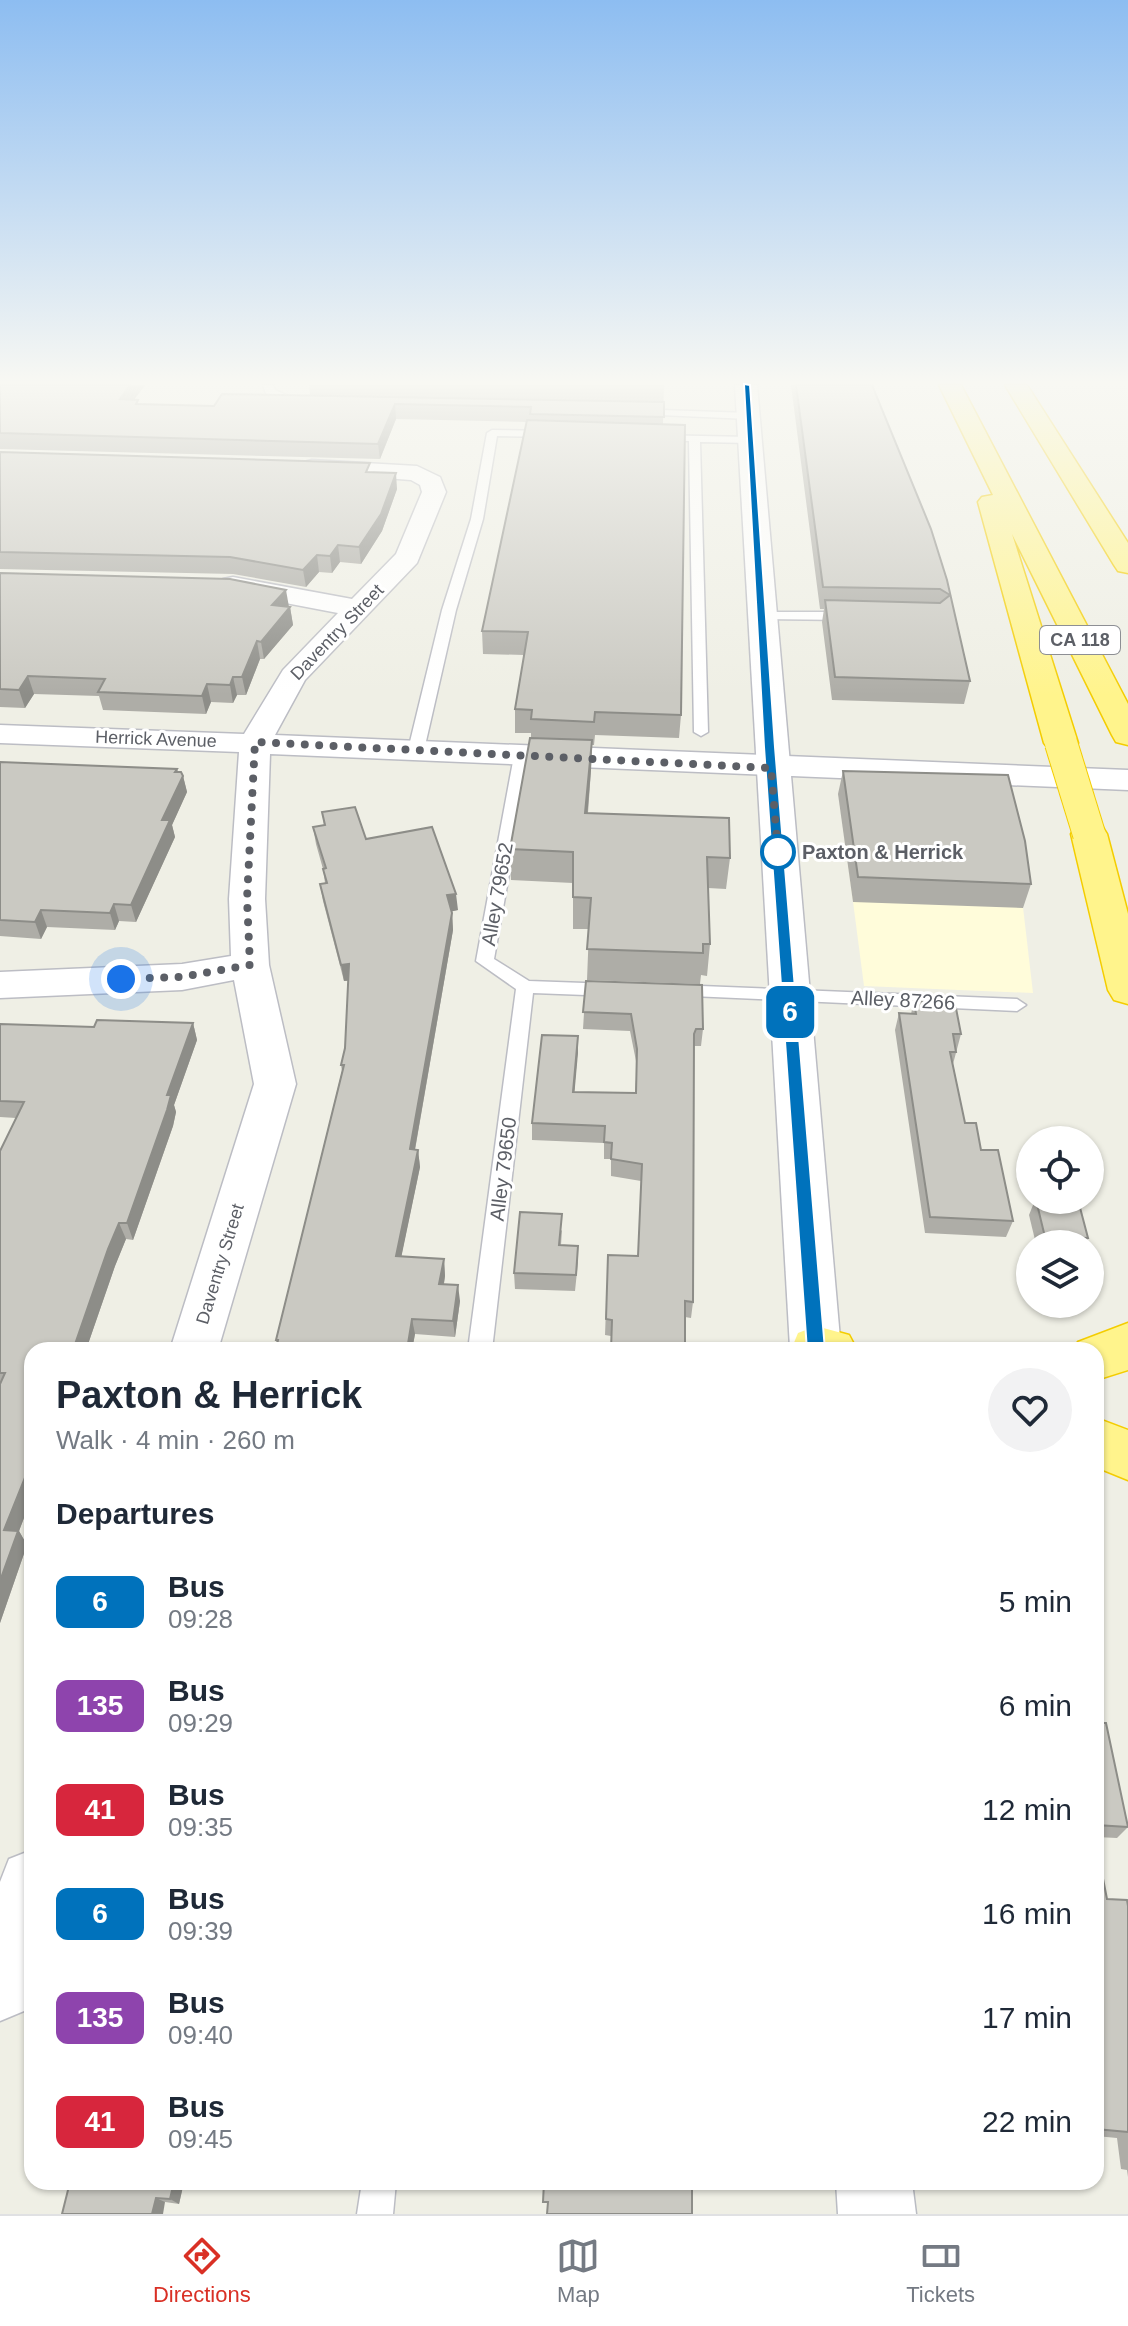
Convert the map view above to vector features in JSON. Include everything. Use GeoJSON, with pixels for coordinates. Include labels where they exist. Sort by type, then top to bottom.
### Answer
{"type":"FeatureCollection","features":[{"type":"Feature","properties":{"kind":"highway"},"geometry":{"type":"LineString","coordinates":[[988,488],[1005,558],[1089,834],[1128,990]]}},
{"type":"Feature","properties":{"kind":"highway","name":"CA 118"},"geometry":{"type":"LineString","coordinates":[[1004,488],[1128,735]]}},
{"type":"Feature","properties":{"kind":"highway"},"geometry":{"type":"LineString","coordinates":[[1080,488],[1128,565]]}},
{"type":"Feature","properties":{"kind":"highway"},"geometry":{"type":"LineString","coordinates":[[1104,1355],[1128,1345]]}},
{"type":"Feature","properties":{"kind":"highway"},"geometry":{"type":"LineString","coordinates":[[1104,1445],[1128,1455]]}},
{"type":"Feature","properties":{"kind":"street","name":"Daventry Street"},"geometry":{"type":"LineString","coordinates":[[196,1342],[275,1084],[250,965],[247,899],[255,742],[293,676],[408,557],[433,488]]}},
{"type":"Feature","properties":{"kind":"street"},"geometry":{"type":"LineString","coordinates":[[753,488],[771,768],[820,1342]]}},
{"type":"Feature","properties":{"kind":"street"},"geometry":{"type":"LineString","coordinates":[[202,584],[233,585],[359,609]]}},
{"type":"Feature","properties":{"kind":"street","name":"Herrick Avenue"},"geometry":{"type":"LineString","coordinates":[[0,734],[255,742],[771,768],[1128,780]]}},
{"type":"Feature","properties":{"kind":"street"},"geometry":{"type":"LineString","coordinates":[[0,985],[182,977],[250,965]]}},
{"type":"Feature","properties":{"kind":"street"},"geometry":{"type":"LineString","coordinates":[[0,1987],[24,1908]]}},
{"type":"Feature","properties":{"kind":"street"},"geometry":{"type":"LineString","coordinates":[[875,2190],[877,2214]]}},
{"type":"Feature","properties":{"kind":"lane"},"geometry":{"type":"LineString","coordinates":[[416,750],[449,610],[477,519],[482,488]]}},
{"type":"Feature","properties":{"kind":"lane"},"geometry":{"type":"LineString","coordinates":[[694,488],[698,540],[701,732]]}},
{"type":"Feature","properties":{"kind":"lane"},"geometry":{"type":"LineString","coordinates":[[761,615],[862,616]]}},
{"type":"Feature","properties":{"kind":"lane","name":"Alley 79652"},"geometry":{"type":"LineString","coordinates":[[522,756],[485,961],[525,987]]}},
{"type":"Feature","properties":{"kind":"lane"},"geometry":{"type":"LineString","coordinates":[[525,987],[633,990]]}},
{"type":"Feature","properties":{"kind":"lane","name":"Alley 79650"},"geometry":{"type":"LineString","coordinates":[[481,1342],[525,987]]}},
{"type":"Feature","properties":{"kind":"lane"},"geometry":{"type":"LineString","coordinates":[[664,991],[789,995]]}},
{"type":"Feature","properties":{"kind":"lane","name":"Alley 87266"},"geometry":{"type":"LineString","coordinates":[[789,995],[1017,1005]]}},
{"type":"Feature","properties":{"kind":"lane"},"geometry":{"type":"LineString","coordinates":[[375,2214],[378,2190]]}},
{"type":"Feature","properties":{"kind":"shaded area"},"geometry":{"type":"Polygon","coordinates":[[[840,802],[1018,864],[1033,993],[864,986],[840,802]]]}},
{"type":"Feature","properties":{"kind":"building"},"geometry":{"type":"Polygon","coordinates":[[[0,488],[390,488],[381,514],[359,547],[338,545],[330,556],[317,555],[303,570],[230,557],[0,552],[0,488]]]}},
{"type":"Feature","properties":{"kind":"building"},"geometry":{"type":"Polygon","coordinates":[[[512,488],[684,488],[681,715],[595,712],[594,722],[531,719],[532,710],[515,709],[528,632],[482,631],[512,488]]]}},
{"type":"Feature","properties":{"kind":"building"},"geometry":{"type":"Polygon","coordinates":[[[810,488],[914,488],[947,580],[970,681],[835,677],[825,600],[940,603],[950,595],[940,589],[823,587],[810,488]]]}},
{"type":"Feature","properties":{"kind":"building"},"geometry":{"type":"Polygon","coordinates":[[[0,573],[230,579],[286,590],[272,605],[290,607],[261,642],[257,641],[242,677],[233,677],[230,685],[207,684],[202,696],[98,692],[105,679],[28,676],[19,690],[0,689],[0,573]]]}},
{"type":"Feature","properties":{"kind":"building"},"geometry":{"type":"Polygon","coordinates":[[[530,738],[592,740],[585,813],[729,818],[730,858],[707,857],[710,944],[703,944],[703,953],[587,949],[591,898],[573,897],[573,852],[510,849],[530,738]]]}},
{"type":"Feature","properties":{"kind":"building"},"geometry":{"type":"Polygon","coordinates":[[[0,762],[177,769],[175,772],[181,772],[183,776],[162,820],[170,820],[131,905],[114,904],[110,913],[41,910],[35,922],[0,920],[0,762]]]}},
{"type":"Feature","properties":{"kind":"building"},"geometry":{"type":"Polygon","coordinates":[[[843,771],[1008,775],[1025,841],[1031,884],[858,877],[843,771]]]}},
{"type":"Feature","properties":{"kind":"building"},"geometry":{"type":"Polygon","coordinates":[[[355,807],[366,839],[432,827],[456,894],[447,895],[452,913],[410,1149],[418,1150],[396,1256],[444,1259],[439,1284],[458,1285],[453,1321],[412,1319],[408,1342],[276,1340],[344,1065],[341,1065],[345,1048],[349,964],[341,965],[320,884],[327,883],[323,869],[326,868],[313,827],[325,825],[322,812],[355,807]]]}},
{"type":"Feature","properties":{"kind":"building"},"geometry":{"type":"Polygon","coordinates":[[[586,981],[702,985],[703,1029],[696,1029],[694,1034],[693,1302],[685,1301],[685,1342],[611,1342],[612,1320],[606,1319],[608,1255],[638,1256],[642,1164],[611,1159],[612,1143],[604,1142],[605,1126],[532,1123],[542,1035],[578,1036],[573,1092],[636,1093],[637,1049],[631,1014],[583,1012],[586,981]]]}},
{"type":"Feature","properties":{"kind":"building"},"geometry":{"type":"Polygon","coordinates":[[[914,1001],[955,1003],[961,1034],[953,1034],[956,1052],[950,1052],[965,1123],[976,1123],[981,1150],[998,1150],[1013,1221],[930,1217],[899,1013],[916,1014],[914,1001]]]}},
{"type":"Feature","properties":{"kind":"building"},"geometry":{"type":"Polygon","coordinates":[[[97,1020],[193,1023],[167,1095],[171,1095],[167,1110],[127,1223],[119,1223],[76,1342],[24,1342],[24,1480],[4,1530],[18,1531],[0,1581],[0,1384],[5,1373],[0,1373],[0,1151],[24,1102],[0,1101],[0,1024],[94,1027],[97,1020]]]}},
{"type":"Feature","properties":{"kind":"building"},"geometry":{"type":"Polygon","coordinates":[[[520,1212],[562,1214],[559,1245],[578,1246],[576,1275],[514,1273],[520,1212]]]}},
{"type":"Feature","properties":{"kind":"building"},"geometry":{"type":"Polygon","coordinates":[[[1039,1214],[1082,1214],[1086,1230],[1043,1230],[1039,1214]]]}},
{"type":"Feature","properties":{"kind":"building"},"geometry":{"type":"Polygon","coordinates":[[[1104,1723],[1106,1723],[1128,1827],[1104,1826],[1104,1723]]]}},
{"type":"Feature","properties":{"kind":"building"},"geometry":{"type":"Polygon","coordinates":[[[1104,1884],[1107,1899],[1127,1900],[1128,1906],[1128,2132],[1104,2130],[1104,1884]]]}},
{"type":"Feature","properties":{"kind":"building"},"geometry":{"type":"Polygon","coordinates":[[[68,2190],[172,2190],[170,2199],[156,2198],[152,2214],[62,2214],[68,2190]]]}},
{"type":"Feature","properties":{"kind":"building"},"geometry":{"type":"Polygon","coordinates":[[[544,2190],[692,2190],[692,2214],[547,2214],[548,2202],[543,2202],[544,2190]]]}},
{"type":"Feature","properties":{"kind":"bus line","name":"6"},"geometry":{"type":"LineString","coordinates":[[753,488],[815,1342]]}},
{"type":"Feature","properties":{"kind":"place","name":"Paxton & Herrick"},"geometry":{"type":"Point","coordinates":[778,852]}},
{"type":"Feature","properties":{"kind":"route"},"geometry":{"type":"LineString","coordinates":[[121,979],[182,977],[250,965],[247,899],[255,742],[771,768],[778,852]]}}]}
